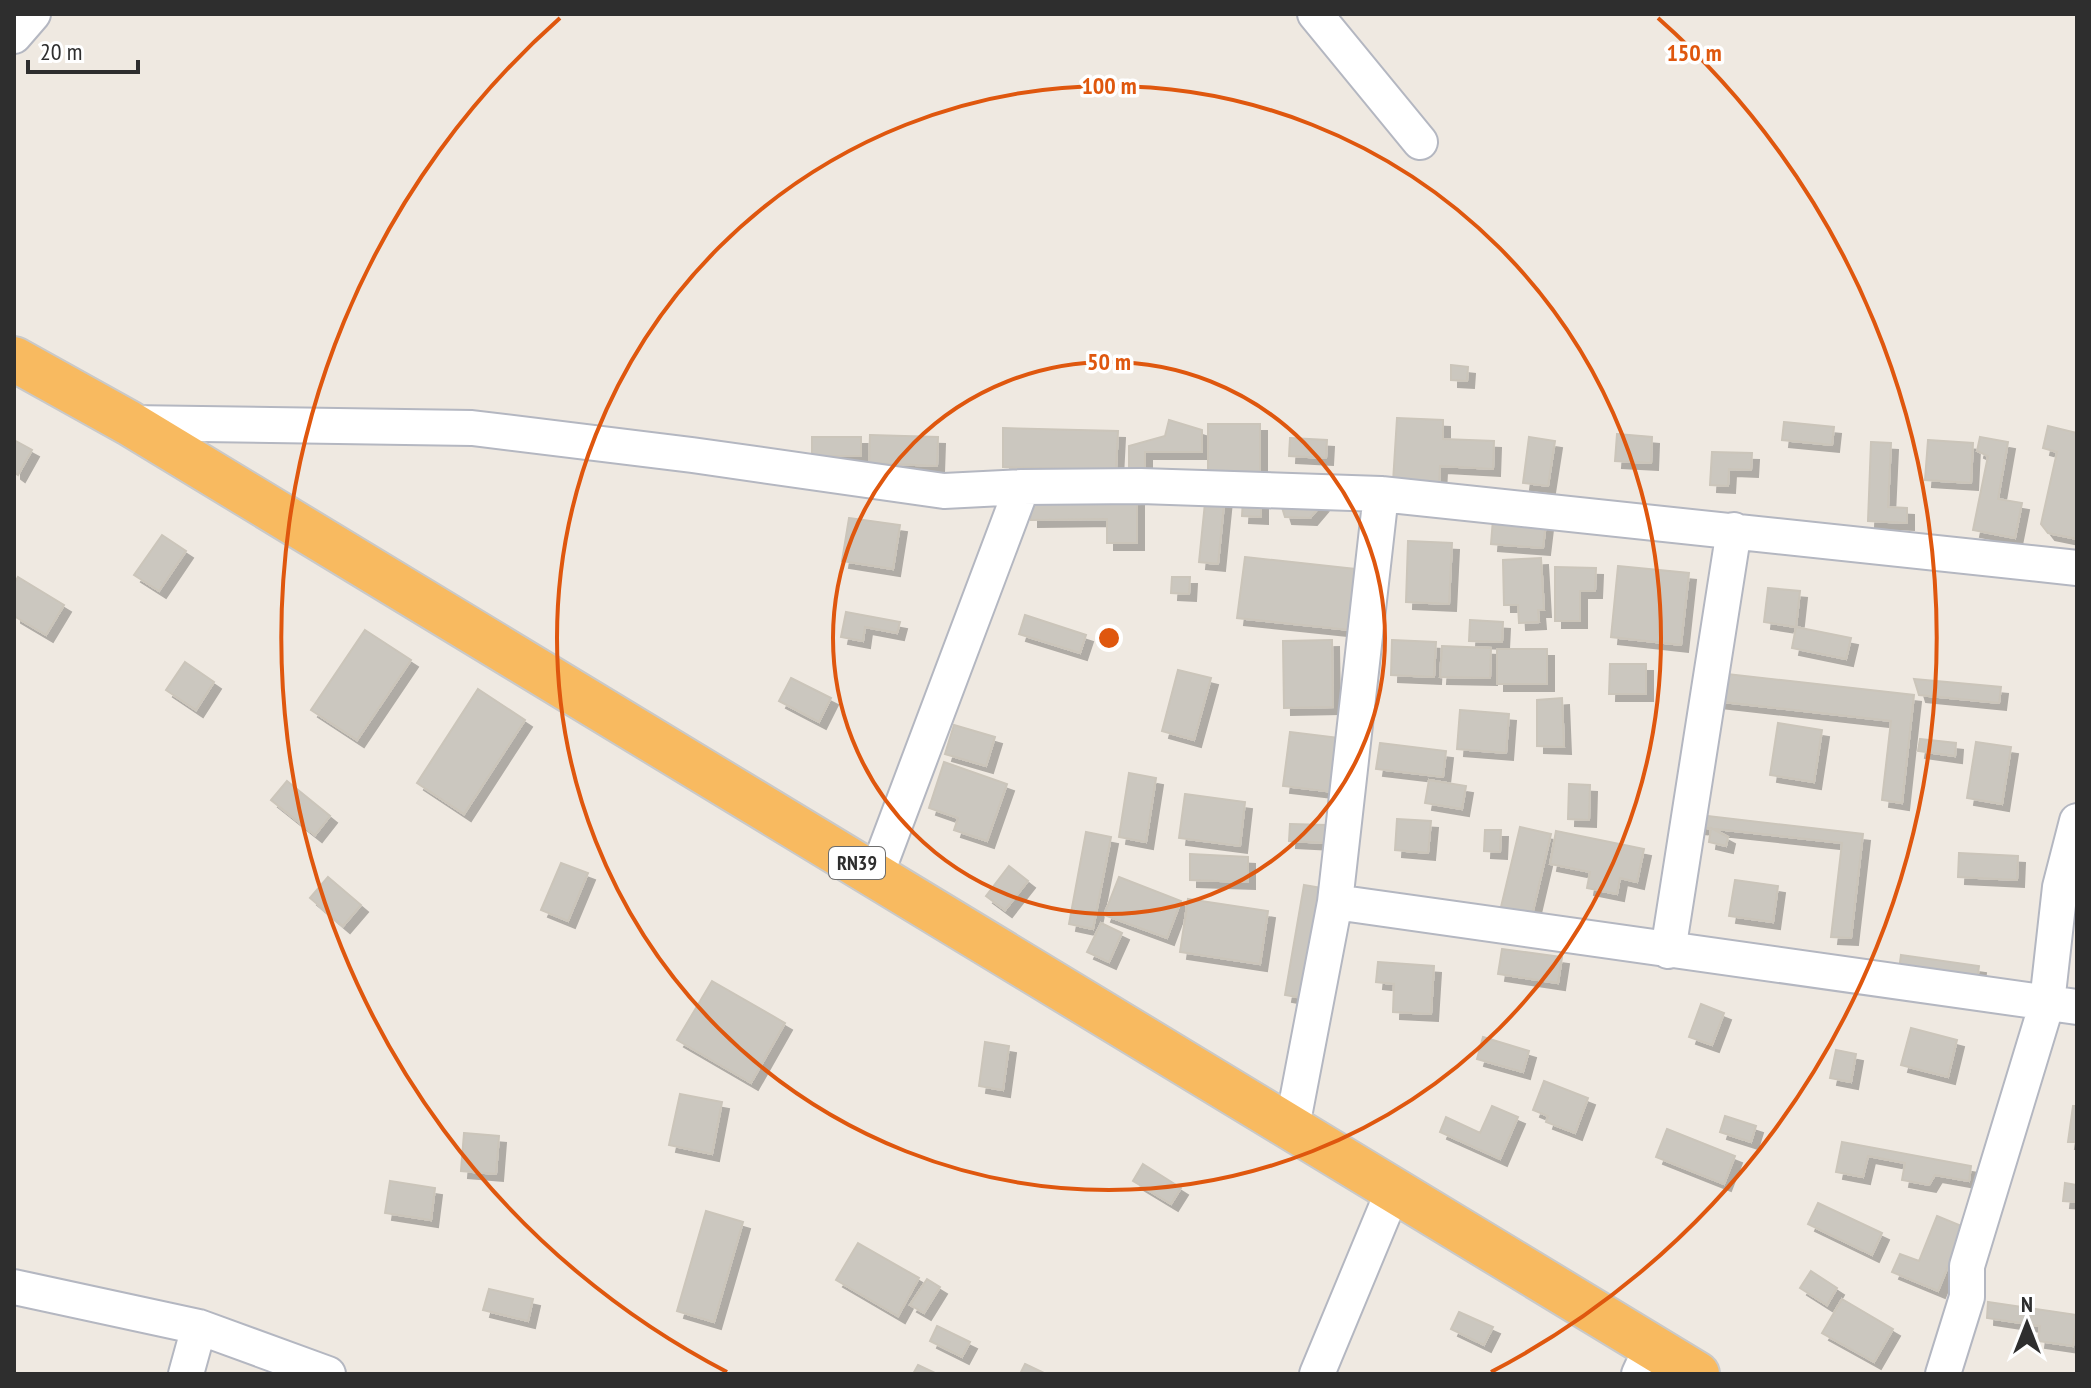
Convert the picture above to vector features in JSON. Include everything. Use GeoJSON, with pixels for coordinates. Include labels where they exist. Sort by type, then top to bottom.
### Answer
{"type":"FeatureCollection","features":[{"type":"Feature","properties":{"kind":"highway","name":"RN39"},"geometry":{"type":"LineString","coordinates":[[14,359],[129,423],[1292,1127],[1393,1191],[1645,1361],[1697,1374]]}},
{"type":"Feature","properties":{"kind":"street"},"geometry":{"type":"LineString","coordinates":[[14,36],[33,14]]}},
{"type":"Feature","properties":{"kind":"street"},"geometry":{"type":"LineString","coordinates":[[1315,14],[1420,142]]}},
{"type":"Feature","properties":{"kind":"street"},"geometry":{"type":"LineString","coordinates":[[129,423],[472,428],[944,491],[1141,486],[1381,494],[2077,568]]}},
{"type":"Feature","properties":{"kind":"street"},"geometry":{"type":"LineString","coordinates":[[876,875],[1022,487]]}},
{"type":"Feature","properties":{"kind":"street"},"geometry":{"type":"LineString","coordinates":[[1292,1127],[1335,902],[1381,494]]}},
{"type":"Feature","properties":{"kind":"street"},"geometry":{"type":"LineString","coordinates":[[1668,951],[1734,530]]}},
{"type":"Feature","properties":{"kind":"street"},"geometry":{"type":"LineString","coordinates":[[1943,1374],[1967,1297],[1967,1266],[2062,1005],[2060,887],[2077,821]]}},
{"type":"Feature","properties":{"kind":"street"},"geometry":{"type":"LineString","coordinates":[[1335,902],[2062,1005]]}},
{"type":"Feature","properties":{"kind":"street"},"geometry":{"type":"LineString","coordinates":[[1317,1374],[1393,1191]]}},
{"type":"Feature","properties":{"kind":"street"},"geometry":{"type":"LineString","coordinates":[[14,1287],[199,1327],[328,1374]]}},
{"type":"Feature","properties":{"kind":"street"},"geometry":{"type":"LineString","coordinates":[[186,1374],[199,1327]]}},
{"type":"Feature","properties":{"kind":"building"},"geometry":{"type":"Polygon","coordinates":[[[1451,365],[1468,367],[1467,381],[1451,380],[1451,365]]]}},
{"type":"Feature","properties":{"kind":"building"},"geometry":{"type":"Polygon","coordinates":[[[1397,418],[1443,420],[1443,439],[1494,441],[1493,469],[1440,466],[1439,485],[1393,482],[1397,418]]]}},
{"type":"Feature","properties":{"kind":"building"},"geometry":{"type":"Polygon","coordinates":[[[1169,420],[1202,430],[1202,452],[1145,452],[1145,471],[1129,471],[1129,446],[1165,436],[1169,420]]]}},
{"type":"Feature","properties":{"kind":"building"},"geometry":{"type":"Polygon","coordinates":[[[1784,422],[1834,427],[1832,445],[1782,440],[1784,422]]]}},
{"type":"Feature","properties":{"kind":"building"},"geometry":{"type":"Polygon","coordinates":[[[1208,424],[1260,424],[1260,472],[1208,472],[1208,424]]]}},
{"type":"Feature","properties":{"kind":"building"},"geometry":{"type":"Polygon","coordinates":[[[2048,426],[2077,433],[2077,539],[2048,533],[2041,524],[2057,452],[2043,448],[2048,426]]]}},
{"type":"Feature","properties":{"kind":"building"},"geometry":{"type":"Polygon","coordinates":[[[1003,428],[1118,431],[1116,470],[1003,467],[1003,428]]]}},
{"type":"Feature","properties":{"kind":"building"},"geometry":{"type":"Polygon","coordinates":[[[1617,434],[1652,437],[1651,463],[1615,461],[1617,434]]]}},
{"type":"Feature","properties":{"kind":"building"},"geometry":{"type":"Polygon","coordinates":[[[870,435],[938,437],[937,466],[869,463],[870,435]]]}},
{"type":"Feature","properties":{"kind":"building"},"geometry":{"type":"Polygon","coordinates":[[[812,437],[861,437],[861,456],[812,456],[812,437]]]}},
{"type":"Feature","properties":{"kind":"building"},"geometry":{"type":"Polygon","coordinates":[[[1529,437],[1555,441],[1548,486],[1523,483],[1529,437]]]}},
{"type":"Feature","properties":{"kind":"building"},"geometry":{"type":"Polygon","coordinates":[[[1980,437],[2008,442],[1998,499],[2022,503],[2015,538],[1973,530],[1988,456],[1977,451],[1980,437]]]}},
{"type":"Feature","properties":{"kind":"building"},"geometry":{"type":"Polygon","coordinates":[[[1290,438],[1327,440],[1326,458],[1289,456],[1290,438]]]}},
{"type":"Feature","properties":{"kind":"building"},"geometry":{"type":"Polygon","coordinates":[[[14,440],[32,450],[18,475],[14,472],[14,440]]]}},
{"type":"Feature","properties":{"kind":"building"},"geometry":{"type":"Polygon","coordinates":[[[1928,440],[1973,443],[1971,483],[1925,480],[1928,440]]]}},
{"type":"Feature","properties":{"kind":"building"},"geometry":{"type":"Polygon","coordinates":[[[1871,442],[1891,443],[1888,507],[1907,508],[1907,523],[1868,521],[1871,442]]]}},
{"type":"Feature","properties":{"kind":"building"},"geometry":{"type":"Polygon","coordinates":[[[1712,452],[1752,453],[1751,470],[1729,469],[1728,486],[1710,485],[1712,452]]]}},
{"type":"Feature","properties":{"kind":"building"},"geometry":{"type":"Polygon","coordinates":[[[1261,492],[1261,517],[1242,516],[1243,499],[1261,492]]]}},
{"type":"Feature","properties":{"kind":"building"},"geometry":{"type":"Polygon","coordinates":[[[1206,493],[1225,495],[1218,564],[1199,562],[1206,493]]]}},
{"type":"Feature","properties":{"kind":"building"},"geometry":{"type":"Polygon","coordinates":[[[1137,499],[1137,543],[1107,543],[1107,519],[1031,520],[1031,500],[1137,499]]]}},
{"type":"Feature","properties":{"kind":"building"},"geometry":{"type":"Polygon","coordinates":[[[1280,501],[1321,505],[1310,518],[1285,517],[1280,501]]]}},
{"type":"Feature","properties":{"kind":"building"},"geometry":{"type":"Polygon","coordinates":[[[849,518],[900,525],[893,569],[842,561],[849,518]]]}},
{"type":"Feature","properties":{"kind":"building"},"geometry":{"type":"Polygon","coordinates":[[[1493,519],[1546,523],[1543,548],[1491,544],[1493,519]]]}},
{"type":"Feature","properties":{"kind":"building"},"geometry":{"type":"Polygon","coordinates":[[[162,535],[186,551],[159,591],[134,575],[162,535]]]}},
{"type":"Feature","properties":{"kind":"building"},"geometry":{"type":"Polygon","coordinates":[[[1408,541],[1452,543],[1449,604],[1406,602],[1408,541]]]}},
{"type":"Feature","properties":{"kind":"building"},"geometry":{"type":"Polygon","coordinates":[[[1245,557],[1355,569],[1349,630],[1237,618],[1245,557]]]}},
{"type":"Feature","properties":{"kind":"building"},"geometry":{"type":"Polygon","coordinates":[[[1541,558],[1544,610],[1538,610],[1539,622],[1519,623],[1518,605],[1504,605],[1503,560],[1541,558]]]}},
{"type":"Feature","properties":{"kind":"building"},"geometry":{"type":"Polygon","coordinates":[[[1618,566],[1689,573],[1681,645],[1611,637],[1618,566]]]}},
{"type":"Feature","properties":{"kind":"building"},"geometry":{"type":"Polygon","coordinates":[[[1555,567],[1596,568],[1595,591],[1580,591],[1580,621],[1555,621],[1555,567]]]}},
{"type":"Feature","properties":{"kind":"building"},"geometry":{"type":"Polygon","coordinates":[[[18,577],[64,605],[46,635],[14,616],[14,584],[18,577]]]}},
{"type":"Feature","properties":{"kind":"building"},"geometry":{"type":"Polygon","coordinates":[[[1172,577],[1190,577],[1189,594],[1171,593],[1172,577]]]}},
{"type":"Feature","properties":{"kind":"building"},"geometry":{"type":"Polygon","coordinates":[[[1768,588],[1800,591],[1796,627],[1764,622],[1768,588]]]}},
{"type":"Feature","properties":{"kind":"building"},"geometry":{"type":"Polygon","coordinates":[[[846,612],[900,622],[897,633],[865,627],[863,641],[841,637],[846,612]]]}},
{"type":"Feature","properties":{"kind":"building"},"geometry":{"type":"Polygon","coordinates":[[[1025,615],[1086,635],[1080,653],[1019,634],[1025,615]]]}},
{"type":"Feature","properties":{"kind":"building"},"geometry":{"type":"Polygon","coordinates":[[[1470,620],[1503,622],[1502,642],[1469,641],[1470,620]]]}},
{"type":"Feature","properties":{"kind":"building"},"geometry":{"type":"Polygon","coordinates":[[[1796,627],[1851,638],[1846,659],[1792,648],[1796,627]]]}},
{"type":"Feature","properties":{"kind":"building"},"geometry":{"type":"Polygon","coordinates":[[[365,630],[411,660],[357,740],[311,710],[365,630]]]}},
{"type":"Feature","properties":{"kind":"building"},"geometry":{"type":"Polygon","coordinates":[[[1332,640],[1333,707],[1284,708],[1283,641],[1332,640]]]}},
{"type":"Feature","properties":{"kind":"building"},"geometry":{"type":"Polygon","coordinates":[[[1392,640],[1436,642],[1434,677],[1391,675],[1392,640]]]}},
{"type":"Feature","properties":{"kind":"building"},"geometry":{"type":"Polygon","coordinates":[[[1442,646],[1491,648],[1490,678],[1440,677],[1442,646]]]}},
{"type":"Feature","properties":{"kind":"building"},"geometry":{"type":"Polygon","coordinates":[[[1497,649],[1547,649],[1547,684],[1497,684],[1497,649]]]}},
{"type":"Feature","properties":{"kind":"building"},"geometry":{"type":"Polygon","coordinates":[[[185,662],[214,682],[196,710],[166,690],[185,662]]]}},
{"type":"Feature","properties":{"kind":"building"},"geometry":{"type":"Polygon","coordinates":[[[1610,664],[1646,664],[1646,694],[1609,694],[1610,664]]]}},
{"type":"Feature","properties":{"kind":"building"},"geometry":{"type":"Polygon","coordinates":[[[1178,670],[1211,678],[1194,740],[1162,731],[1178,670]]]}},
{"type":"Feature","properties":{"kind":"building"},"geometry":{"type":"Polygon","coordinates":[[[1718,673],[1914,695],[1902,803],[1882,800],[1891,721],[1715,701],[1718,673]]]}},
{"type":"Feature","properties":{"kind":"building"},"geometry":{"type":"Polygon","coordinates":[[[791,678],[831,698],[819,722],[779,701],[791,678]]]}},
{"type":"Feature","properties":{"kind":"building"},"geometry":{"type":"Polygon","coordinates":[[[1914,679],[2001,687],[1999,703],[1919,695],[1914,679]]]}},
{"type":"Feature","properties":{"kind":"building"},"geometry":{"type":"Polygon","coordinates":[[[478,689],[525,720],[464,814],[417,783],[478,689]]]}},
{"type":"Feature","properties":{"kind":"building"},"geometry":{"type":"Polygon","coordinates":[[[1562,698],[1564,747],[1537,746],[1537,700],[1562,698]]]}},
{"type":"Feature","properties":{"kind":"building"},"geometry":{"type":"Polygon","coordinates":[[[1460,710],[1509,714],[1506,753],[1457,749],[1460,710]]]}},
{"type":"Feature","properties":{"kind":"building"},"geometry":{"type":"Polygon","coordinates":[[[1778,723],[1822,730],[1814,782],[1770,775],[1778,723]]]}},
{"type":"Feature","properties":{"kind":"building"},"geometry":{"type":"Polygon","coordinates":[[[954,725],[995,737],[986,766],[945,754],[954,725]]]}},
{"type":"Feature","properties":{"kind":"building"},"geometry":{"type":"Polygon","coordinates":[[[1290,732],[1340,738],[1333,792],[1283,786],[1290,732]]]}},
{"type":"Feature","properties":{"kind":"building"},"geometry":{"type":"Polygon","coordinates":[[[1920,739],[1956,743],[1955,756],[1918,751],[1920,739]]]}},
{"type":"Feature","properties":{"kind":"building"},"geometry":{"type":"Polygon","coordinates":[[[1976,742],[2011,747],[2002,804],[1967,798],[1976,742]]]}},
{"type":"Feature","properties":{"kind":"building"},"geometry":{"type":"Polygon","coordinates":[[[1380,743],[1446,751],[1443,777],[1376,769],[1380,743]]]}},
{"type":"Feature","properties":{"kind":"building"},"geometry":{"type":"Polygon","coordinates":[[[944,762],[1007,784],[987,841],[954,830],[958,818],[929,808],[944,762]]]}},
{"type":"Feature","properties":{"kind":"building"},"geometry":{"type":"Polygon","coordinates":[[[1129,773],[1156,778],[1146,842],[1119,837],[1129,773]]]}},
{"type":"Feature","properties":{"kind":"building"},"geometry":{"type":"Polygon","coordinates":[[[1429,780],[1466,786],[1462,809],[1425,803],[1429,780]]]}},
{"type":"Feature","properties":{"kind":"building"},"geometry":{"type":"Polygon","coordinates":[[[287,781],[330,816],[315,835],[271,800],[287,781]]]}},
{"type":"Feature","properties":{"kind":"building"},"geometry":{"type":"Polygon","coordinates":[[[1569,784],[1590,785],[1589,820],[1568,819],[1569,784]]]}},
{"type":"Feature","properties":{"kind":"building"},"geometry":{"type":"Polygon","coordinates":[[[1185,794],[1245,802],[1240,846],[1179,838],[1185,794]]]}},
{"type":"Feature","properties":{"kind":"building"},"geometry":{"type":"Polygon","coordinates":[[[1699,815],[1863,834],[1851,938],[1831,937],[1842,843],[1698,827],[1699,815]]]}},
{"type":"Feature","properties":{"kind":"building"},"geometry":{"type":"Polygon","coordinates":[[[1397,819],[1431,821],[1428,853],[1395,850],[1397,819]]]}},
{"type":"Feature","properties":{"kind":"building"},"geometry":{"type":"Polygon","coordinates":[[[1290,824],[1327,825],[1326,843],[1289,841],[1290,824]]]}},
{"type":"Feature","properties":{"kind":"building"},"geometry":{"type":"Polygon","coordinates":[[[1520,827],[1551,834],[1532,915],[1501,907],[1520,827]]]}},
{"type":"Feature","properties":{"kind":"building"},"geometry":{"type":"Polygon","coordinates":[[[1711,828],[1728,837],[1726,846],[1709,842],[1711,828]]]}},
{"type":"Feature","properties":{"kind":"building"},"geometry":{"type":"Polygon","coordinates":[[[1485,830],[1501,830],[1500,852],[1484,851],[1485,830]]]}},
{"type":"Feature","properties":{"kind":"building"},"geometry":{"type":"Polygon","coordinates":[[[1556,831],[1644,849],[1637,882],[1620,878],[1617,894],[1587,888],[1590,872],[1550,864],[1556,831]]]}},
{"type":"Feature","properties":{"kind":"building"},"geometry":{"type":"Polygon","coordinates":[[[1086,832],[1111,837],[1093,929],[1069,924],[1086,832]]]}},
{"type":"Feature","properties":{"kind":"building"},"geometry":{"type":"Polygon","coordinates":[[[1959,853],[2018,856],[2017,880],[1958,877],[1959,853]]]}},
{"type":"Feature","properties":{"kind":"building"},"geometry":{"type":"Polygon","coordinates":[[[1190,854],[1248,857],[1248,882],[1190,880],[1190,854]]]}},
{"type":"Feature","properties":{"kind":"building"},"geometry":{"type":"Polygon","coordinates":[[[561,863],[588,873],[568,921],[541,910],[561,863]]]}},
{"type":"Feature","properties":{"kind":"building"},"geometry":{"type":"Polygon","coordinates":[[[1009,866],[1028,881],[1005,910],[986,896],[1009,866]]]}},
{"type":"Feature","properties":{"kind":"building"},"geometry":{"type":"Polygon","coordinates":[[[328,877],[361,905],[343,926],[310,898],[328,877]]]}},
{"type":"Feature","properties":{"kind":"building"},"geometry":{"type":"Polygon","coordinates":[[[1119,877],[1181,901],[1167,938],[1104,915],[1119,877]]]}},
{"type":"Feature","properties":{"kind":"building"},"geometry":{"type":"Polygon","coordinates":[[[1735,880],[1778,886],[1773,922],[1729,916],[1735,880]]]}},
{"type":"Feature","properties":{"kind":"building"},"geometry":{"type":"Polygon","coordinates":[[[1304,885],[1322,888],[1303,998],[1285,995],[1304,885]]]}},
{"type":"Feature","properties":{"kind":"building"},"geometry":{"type":"Polygon","coordinates":[[[1188,899],[1268,911],[1260,964],[1180,952],[1188,899]]]}},
{"type":"Feature","properties":{"kind":"building"},"geometry":{"type":"Polygon","coordinates":[[[1101,923],[1122,933],[1109,962],[1087,952],[1101,923]]]}},
{"type":"Feature","properties":{"kind":"building"},"geometry":{"type":"Polygon","coordinates":[[[1502,949],[1562,957],[1558,983],[1498,974],[1502,949]]]}},
{"type":"Feature","properties":{"kind":"building"},"geometry":{"type":"Polygon","coordinates":[[[1901,955],[1979,966],[1977,981],[1899,970],[1901,955]]]}},
{"type":"Feature","properties":{"kind":"building"},"geometry":{"type":"Polygon","coordinates":[[[1378,962],[1434,966],[1431,1014],[1393,1012],[1394,984],[1376,982],[1378,962]]]}},
{"type":"Feature","properties":{"kind":"building"},"geometry":{"type":"Polygon","coordinates":[[[712,981],[785,1023],[751,1083],[677,1040],[712,981]]]}},
{"type":"Feature","properties":{"kind":"building"},"geometry":{"type":"Polygon","coordinates":[[[1701,1004],[1724,1013],[1712,1045],[1689,1037],[1701,1004]]]}},
{"type":"Feature","properties":{"kind":"building"},"geometry":{"type":"Polygon","coordinates":[[[1911,1028],[1957,1040],[1948,1077],[1901,1065],[1911,1028]]]}},
{"type":"Feature","properties":{"kind":"building"},"geometry":{"type":"Polygon","coordinates":[[[1483,1037],[1529,1051],[1523,1072],[1477,1059],[1483,1037]]]}},
{"type":"Feature","properties":{"kind":"building"},"geometry":{"type":"Polygon","coordinates":[[[985,1042],[1009,1046],[1003,1090],[979,1086],[985,1042]]]}},
{"type":"Feature","properties":{"kind":"building"},"geometry":{"type":"Polygon","coordinates":[[[1836,1050],[1856,1054],[1851,1082],[1830,1078],[1836,1050]]]}},
{"type":"Feature","properties":{"kind":"building"},"geometry":{"type":"Polygon","coordinates":[[[1544,1081],[1588,1098],[1575,1133],[1546,1122],[1548,1116],[1533,1110],[1544,1081]]]}},
{"type":"Feature","properties":{"kind":"building"},"geometry":{"type":"Polygon","coordinates":[[[680,1094],[722,1102],[712,1154],[669,1145],[680,1094]]]}},
{"type":"Feature","properties":{"kind":"building"},"geometry":{"type":"Polygon","coordinates":[[[1492,1106],[1518,1117],[1500,1159],[1440,1132],[1446,1117],[1480,1133],[1492,1106]]]}},
{"type":"Feature","properties":{"kind":"building"},"geometry":{"type":"Polygon","coordinates":[[[2073,1106],[2077,1106],[2077,1142],[2068,1142],[2073,1106]]]}},
{"type":"Feature","properties":{"kind":"building"},"geometry":{"type":"Polygon","coordinates":[[[1725,1116],[1756,1126],[1751,1142],[1720,1132],[1725,1116]]]}},
{"type":"Feature","properties":{"kind":"building"},"geometry":{"type":"Polygon","coordinates":[[[1667,1129],[1735,1156],[1724,1184],[1656,1157],[1667,1129]]]}},
{"type":"Feature","properties":{"kind":"building"},"geometry":{"type":"Polygon","coordinates":[[[464,1133],[499,1136],[496,1174],[461,1171],[464,1133]]]}},
{"type":"Feature","properties":{"kind":"building"},"geometry":{"type":"Polygon","coordinates":[[[1842,1142],[1971,1166],[1969,1181],[1935,1175],[1929,1185],[1902,1180],[1905,1163],[1868,1156],[1863,1177],[1836,1172],[1842,1142]]]}},
{"type":"Feature","properties":{"kind":"building"},"geometry":{"type":"Polygon","coordinates":[[[1143,1164],[1181,1188],[1171,1204],[1133,1181],[1143,1164]]]}},
{"type":"Feature","properties":{"kind":"building"},"geometry":{"type":"Polygon","coordinates":[[[390,1181],[435,1188],[431,1220],[385,1213],[390,1181]]]}},
{"type":"Feature","properties":{"kind":"building"},"geometry":{"type":"Polygon","coordinates":[[[2065,1183],[2077,1185],[2077,1202],[2063,1201],[2065,1183]]]}},
{"type":"Feature","properties":{"kind":"building"},"geometry":{"type":"Polygon","coordinates":[[[1818,1203],[1882,1233],[1872,1255],[1808,1224],[1818,1203]]]}},
{"type":"Feature","properties":{"kind":"building"},"geometry":{"type":"Polygon","coordinates":[[[706,1211],[743,1222],[714,1322],[677,1311],[706,1211]]]}},
{"type":"Feature","properties":{"kind":"building"},"geometry":{"type":"Polygon","coordinates":[[[1937,1216],[1964,1227],[1938,1291],[1892,1272],[1900,1254],[1919,1261],[1937,1216]]]}},
{"type":"Feature","properties":{"kind":"building"},"geometry":{"type":"Polygon","coordinates":[[[858,1243],[919,1278],[898,1316],[836,1280],[858,1243]]]}},
{"type":"Feature","properties":{"kind":"building"},"geometry":{"type":"Polygon","coordinates":[[[1811,1271],[1837,1288],[1827,1305],[1800,1288],[1811,1271]]]}},
{"type":"Feature","properties":{"kind":"building"},"geometry":{"type":"Polygon","coordinates":[[[927,1279],[940,1287],[924,1313],[910,1305],[927,1279]]]}},
{"type":"Feature","properties":{"kind":"building"},"geometry":{"type":"Polygon","coordinates":[[[489,1289],[533,1299],[528,1321],[483,1310],[489,1289]]]}},
{"type":"Feature","properties":{"kind":"building"},"geometry":{"type":"Polygon","coordinates":[[[1842,1299],[1893,1329],[1874,1362],[1822,1333],[1842,1299]]]}},
{"type":"Feature","properties":{"kind":"building"},"geometry":{"type":"Polygon","coordinates":[[[1988,1302],[2077,1315],[2073,1346],[2038,1341],[2040,1326],[1987,1318],[1988,1302]]]}},
{"type":"Feature","properties":{"kind":"building"},"geometry":{"type":"Polygon","coordinates":[[[1459,1312],[1493,1327],[1484,1345],[1451,1329],[1459,1312]]]}},
{"type":"Feature","properties":{"kind":"building"},"geometry":{"type":"Polygon","coordinates":[[[937,1326],[970,1342],[962,1357],[930,1341],[937,1326]]]}},
{"type":"Feature","properties":{"kind":"building"},"geometry":{"type":"Polygon","coordinates":[[[1025,1364],[1046,1374],[1020,1374],[1025,1364]]]}},
{"type":"Feature","properties":{"kind":"building"},"geometry":{"type":"Polygon","coordinates":[[[918,1365],[937,1374],[913,1374],[918,1365]]]}}]}
